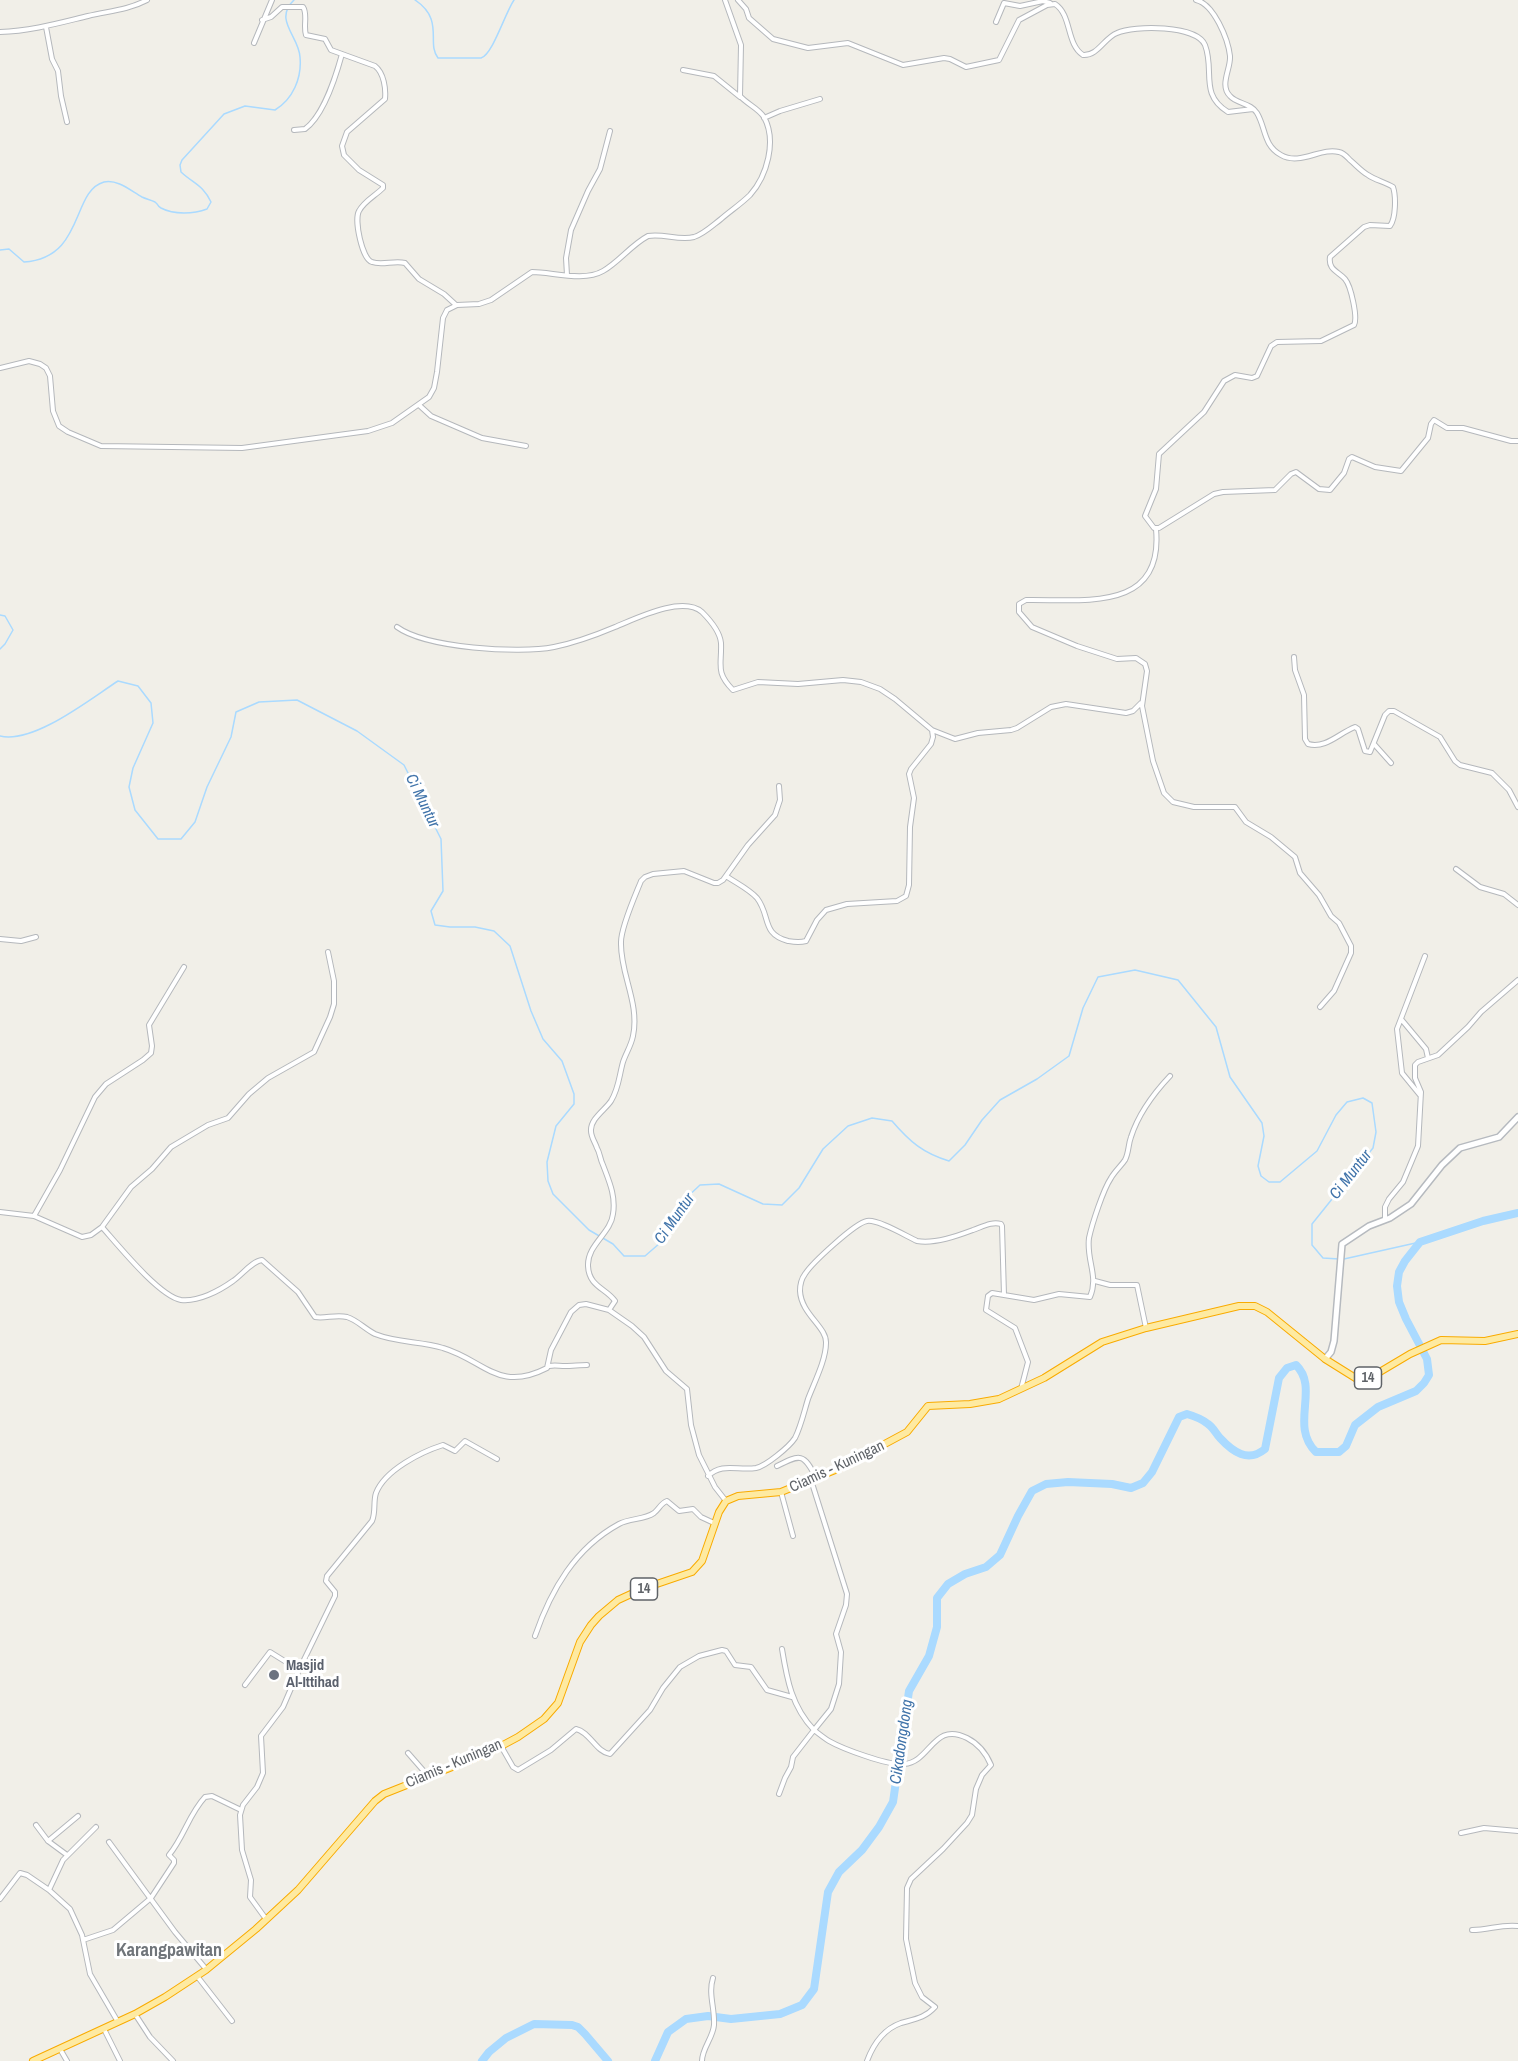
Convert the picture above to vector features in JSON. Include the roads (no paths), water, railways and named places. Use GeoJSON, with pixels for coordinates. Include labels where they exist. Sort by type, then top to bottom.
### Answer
{"type":"FeatureCollection","features":[{"type":"Feature","properties":{"kind":"highway","name":"Ciamis - Kuningan"},"geometry":{"type":"LineString","coordinates":[[36,2061],[135,2014],[206,1970],[298,1890],[375,1801],[396,1788],[429,1778],[501,1746],[539,1723],[554,1709],[563,1692],[580,1642],[599,1616],[628,1595],[692,1572],[702,1561],[719,1512],[726,1501],[738,1496],[781,1492],[849,1463],[907,1432],[928,1406],[989,1402],[1008,1396],[1102,1342],[1146,1328],[1239,1306],[1255,1306],[1276,1319],[1325,1359],[1353,1378],[1363,1379],[1384,1371],[1410,1354],[1447,1339],[1485,1341],[1518,1334]]}},
{"type":"Feature","properties":{"kind":"main road"},"geometry":{"type":"LineString","coordinates":[[1325,1359],[1334,1341],[1342,1244],[1369,1226],[1385,1220],[1412,1204],[1442,1165],[1460,1148],[1499,1137],[1518,1117]]}},
{"type":"Feature","properties":{"kind":"street"},"geometry":{"type":"LineString","coordinates":[[0,32],[46,27],[134,7],[147,0]]}},
{"type":"Feature","properties":{"kind":"street"},"geometry":{"type":"LineString","coordinates":[[254,43],[272,0]]}},
{"type":"Feature","properties":{"kind":"street"},"geometry":{"type":"LineString","coordinates":[[725,0],[741,45],[740,97]]}},
{"type":"Feature","properties":{"kind":"street"},"geometry":{"type":"LineString","coordinates":[[738,0],[746,9],[749,18],[773,39],[808,48],[848,43],[903,65],[944,58],[966,67],[999,60],[1018,20],[1051,4]]}},
{"type":"Feature","properties":{"kind":"street"},"geometry":{"type":"LineString","coordinates":[[1196,0],[1206,4],[1218,21],[1229,52],[1230,64],[1225,84],[1227,93],[1233,99],[1254,109],[1267,142],[1284,157],[1297,159],[1341,152],[1368,175],[1393,187],[1394,222],[1390,226],[1364,227],[1330,257],[1329,263],[1332,268],[1347,283],[1356,317],[1354,325],[1324,340],[1280,341],[1274,344],[1257,376],[1252,378],[1235,375],[1227,379],[1204,412],[1161,450],[1157,457],[1156,489],[1145,513],[1156,529],[1157,548],[1154,561],[1141,581],[1130,591],[1102,599],[1026,600],[1019,604],[1018,608],[1028,623],[1037,629],[1077,646],[1117,659],[1138,659],[1147,669],[1141,702],[1153,761],[1168,799],[1194,807],[1236,807],[1246,822],[1271,837],[1295,857],[1300,873],[1319,895],[1332,917],[1339,923],[1352,951],[1334,991],[1320,1007]]}},
{"type":"Feature","properties":{"kind":"street"},"geometry":{"type":"LineString","coordinates":[[996,22],[1004,3],[1020,6],[1043,1],[1055,4],[1062,10],[1077,51],[1083,55],[1092,54],[1119,32],[1145,28],[1169,29],[1197,36],[1203,41],[1208,54],[1211,94],[1228,112],[1254,109]]}},
{"type":"Feature","properties":{"kind":"street"},"geometry":{"type":"LineString","coordinates":[[262,20],[271,17],[280,8],[288,6],[305,8],[306,35],[325,39],[332,50],[378,68],[381,72],[385,93],[381,104],[347,132],[342,146],[344,155],[359,170],[383,185],[358,213],[358,227],[365,255],[373,263],[405,263],[419,279],[457,305]]}},
{"type":"Feature","properties":{"kind":"street"},"geometry":{"type":"LineString","coordinates":[[46,27],[68,122]]}},
{"type":"Feature","properties":{"kind":"street"},"geometry":{"type":"LineString","coordinates":[[294,130],[305,129],[314,119],[334,81],[342,54]]}},
{"type":"Feature","properties":{"kind":"street"},"geometry":{"type":"LineString","coordinates":[[0,368],[25,361],[44,366],[50,376],[53,411],[59,426],[68,432],[105,446],[231,449],[376,429],[392,423],[429,397],[434,388],[444,314],[450,308],[491,300],[532,272],[591,275],[603,271],[648,236],[686,238],[700,234],[753,191],[766,164],[770,139],[764,118],[714,76],[683,70]]}},
{"type":"Feature","properties":{"kind":"street"},"geometry":{"type":"LineString","coordinates":[[764,118],[820,99]]}},
{"type":"Feature","properties":{"kind":"street"},"geometry":{"type":"LineString","coordinates":[[567,275],[566,258],[571,230],[600,169],[610,131]]}},
{"type":"Feature","properties":{"kind":"street"},"geometry":{"type":"LineString","coordinates":[[419,405],[431,416],[482,438],[526,446]]}},
{"type":"Feature","properties":{"kind":"street"},"geometry":{"type":"LineString","coordinates":[[1156,529],[1214,494],[1275,490],[1296,472],[1319,489],[1330,490],[1344,473],[1352,457],[1375,467],[1401,471],[1428,438],[1434,420],[1447,428],[1463,429],[1518,441]]}},
{"type":"Feature","properties":{"kind":"street"},"geometry":{"type":"LineString","coordinates":[[397,627],[416,636],[446,644],[542,649],[605,631],[646,613],[688,608],[699,610],[713,625],[721,643],[719,669],[733,690],[758,682],[798,684],[843,680],[861,682],[880,689],[895,699],[932,730],[955,739],[974,733],[1014,729],[1054,706],[1069,704],[1126,713],[1133,711],[1141,702]]}},
{"type":"Feature","properties":{"kind":"street"},"geometry":{"type":"LineString","coordinates":[[1294,657],[1296,672],[1304,695],[1306,742],[1311,745],[1326,744],[1355,727],[1358,729],[1366,752],[1371,751],[1385,715],[1389,711],[1394,711],[1440,737],[1457,764],[1492,773],[1509,789],[1518,807]]}},
{"type":"Feature","properties":{"kind":"street"},"geometry":{"type":"LineString","coordinates":[[726,876],[758,899],[772,934],[781,939],[797,942],[806,941],[817,920],[829,908],[868,901],[891,902],[903,898],[907,894],[909,885],[910,826],[914,800],[909,774],[910,769],[931,744],[932,730]]}},
{"type":"Feature","properties":{"kind":"street"},"geometry":{"type":"LineString","coordinates":[[1374,744],[1391,763]]}},
{"type":"Feature","properties":{"kind":"street"},"geometry":{"type":"LineString","coordinates":[[609,1310],[615,1301],[595,1285],[589,1274],[588,1264],[595,1246],[611,1223],[614,1212],[611,1184],[591,1127],[618,1088],[634,1031],[635,1009],[621,945],[624,926],[641,881],[647,876],[684,871],[716,884],[721,882],[748,845],[775,815],[780,800],[779,786]]}},
{"type":"Feature","properties":{"kind":"street"},"geometry":{"type":"LineString","coordinates":[[1456,869],[1480,887],[1504,894],[1518,905]]}},
{"type":"Feature","properties":{"kind":"street"},"geometry":{"type":"LineString","coordinates":[[0,939],[25,940],[36,937]]}},
{"type":"Feature","properties":{"kind":"street"},"geometry":{"type":"LineString","coordinates":[[0,1212],[34,1216],[82,1237],[87,1237],[102,1227],[131,1187],[171,1147],[208,1125],[228,1118],[260,1084],[314,1052],[334,1004],[334,981],[328,952]]}},
{"type":"Feature","properties":{"kind":"street"},"geometry":{"type":"LineString","coordinates":[[1421,1096],[1402,1073],[1397,1029],[1425,956]]}},
{"type":"Feature","properties":{"kind":"street"},"geometry":{"type":"LineString","coordinates":[[34,1216],[60,1170],[94,1097],[106,1084],[151,1053],[153,1046],[149,1025],[184,967]]}},
{"type":"Feature","properties":{"kind":"street"},"geometry":{"type":"LineString","coordinates":[[1385,1220],[1385,1207],[1403,1182],[1419,1146],[1421,1096],[1415,1076],[1415,1065],[1438,1055],[1468,1027],[1479,1013],[1518,981]]}},
{"type":"Feature","properties":{"kind":"street"},"geometry":{"type":"LineString","coordinates":[[1401,1019],[1426,1049],[1428,1058]]}},
{"type":"Feature","properties":{"kind":"street"},"geometry":{"type":"LineString","coordinates":[[1021,1390],[1028,1362],[1015,1328],[985,1309],[988,1294],[1034,1300],[1059,1294],[1088,1298],[1091,1295],[1095,1281],[1090,1263],[1089,1242],[1095,1219],[1110,1180],[1125,1159],[1131,1136],[1147,1105],[1154,1093],[1170,1076]]}},
{"type":"Feature","properties":{"kind":"street"},"geometry":{"type":"LineString","coordinates":[[708,1476],[723,1467],[759,1467],[788,1447],[795,1437],[818,1374],[826,1343],[822,1331],[803,1304],[800,1289],[802,1280],[804,1274],[824,1254],[863,1223],[877,1222],[917,1241],[925,1242],[963,1234],[994,1223],[1001,1224],[1004,1295]]}},
{"type":"Feature","properties":{"kind":"street"},"geometry":{"type":"LineString","coordinates":[[102,1227],[151,1280],[176,1299],[189,1300],[217,1290],[235,1280],[257,1261],[262,1260],[298,1292],[315,1317],[347,1317],[375,1334],[445,1348],[496,1375],[515,1377],[560,1364],[587,1365]]}},
{"type":"Feature","properties":{"kind":"street"},"geometry":{"type":"LineString","coordinates":[[1095,1281],[1110,1285],[1137,1286],[1146,1328]]}},
{"type":"Feature","properties":{"kind":"street"},"geometry":{"type":"LineString","coordinates":[[549,1366],[550,1354],[576,1306],[586,1304],[609,1310],[640,1332],[666,1371],[685,1386],[694,1439],[708,1476],[726,1501]]}},
{"type":"Feature","properties":{"kind":"street"},"geometry":{"type":"LineString","coordinates":[[266,1920],[250,1897],[251,1880],[240,1836],[241,1810],[263,1773],[261,1736],[283,1707],[336,1594],[326,1581],[327,1576],[372,1521],[375,1514],[375,1496],[382,1482],[420,1453],[443,1444],[454,1451],[462,1442],[466,1442],[497,1459]]}},
{"type":"Feature","properties":{"kind":"street"},"geometry":{"type":"LineString","coordinates":[[777,1466],[795,1457],[802,1457],[808,1463],[847,1594],[846,1605],[836,1634],[841,1652],[839,1684],[831,1709],[793,1757],[779,1794]]}},
{"type":"Feature","properties":{"kind":"street"},"geometry":{"type":"LineString","coordinates":[[781,1492],[793,1536]]}},
{"type":"Feature","properties":{"kind":"street"},"geometry":{"type":"LineString","coordinates":[[535,1636],[548,1600],[570,1566],[600,1534],[623,1522],[654,1513],[661,1504],[667,1501],[679,1511],[693,1509],[701,1517],[715,1523]]}},
{"type":"Feature","properties":{"kind":"street"},"geometry":{"type":"LineString","coordinates":[[782,1649],[792,1697],[802,1717],[814,1730],[830,1741],[859,1753],[904,1764],[913,1762],[938,1738],[959,1734],[977,1744],[991,1765],[982,1775],[976,1789],[972,1815],[967,1823],[943,1849],[910,1878],[907,1888],[906,1939],[915,1983],[922,1997],[935,2007],[915,2021],[899,2024],[886,2031],[876,2043],[867,2061]]}},
{"type":"Feature","properties":{"kind":"street"},"geometry":{"type":"LineString","coordinates":[[501,1746],[513,1767],[518,1770],[550,1750],[576,1729],[582,1730],[604,1753],[610,1754],[648,1713],[663,1688],[680,1667],[699,1656],[722,1650],[726,1651],[735,1665],[751,1667],[767,1690],[792,1697]]}},
{"type":"Feature","properties":{"kind":"street"},"geometry":{"type":"LineString","coordinates":[[245,1685],[270,1652],[299,1670]]}},
{"type":"Feature","properties":{"kind":"street"},"geometry":{"type":"LineString","coordinates":[[408,1753],[429,1778]]}},
{"type":"Feature","properties":{"kind":"street"},"geometry":{"type":"LineString","coordinates":[[83,1940],[112,1930],[151,1898],[174,1863],[169,1855],[179,1844],[192,1812],[205,1797],[212,1796],[241,1810]]}},
{"type":"Feature","properties":{"kind":"street"},"geometry":{"type":"LineString","coordinates":[[48,1841],[78,1816]]}},
{"type":"Feature","properties":{"kind":"street"},"geometry":{"type":"LineString","coordinates":[[36,1825],[48,1841],[68,1855]]}},
{"type":"Feature","properties":{"kind":"street"},"geometry":{"type":"LineString","coordinates":[[49,1890],[63,1860],[96,1827]]}},
{"type":"Feature","properties":{"kind":"street"},"geometry":{"type":"LineString","coordinates":[[1461,1833],[1484,1828],[1518,1831]]}},
{"type":"Feature","properties":{"kind":"street"},"geometry":{"type":"LineString","coordinates":[[109,1842],[206,1970]]}},
{"type":"Feature","properties":{"kind":"street"},"geometry":{"type":"LineString","coordinates":[[0,1899],[21,1873],[49,1890],[70,1908],[83,1940],[90,1974],[118,2022]]}},
{"type":"Feature","properties":{"kind":"street"},"geometry":{"type":"LineString","coordinates":[[1472,1930],[1490,1930],[1504,1925],[1518,1926]]}},
{"type":"Feature","properties":{"kind":"street"},"geometry":{"type":"LineString","coordinates":[[197,1976],[232,2021]]}},
{"type":"Feature","properties":{"kind":"street"},"geometry":{"type":"LineString","coordinates":[[702,2061],[714,2026],[714,2010],[710,1993],[713,1978]]}},
{"type":"Feature","properties":{"kind":"street"},"geometry":{"type":"LineString","coordinates":[[135,2014],[150,2037],[173,2061]]}},
{"type":"Feature","properties":{"kind":"street"},"geometry":{"type":"LineString","coordinates":[[104,2028],[120,2061]]}},
{"type":"Feature","properties":{"kind":"street"},"geometry":{"type":"LineString","coordinates":[[60,2049],[67,2061]]}},
{"type":"Feature","properties":{"kind":"waterway"},"geometry":{"type":"LineString","coordinates":[[0,250],[9,249],[24,262],[44,258],[58,249],[67,237],[86,198],[94,188],[104,182],[119,184],[172,212],[190,213],[207,209],[211,202],[208,196],[181,172],[182,160],[224,114],[245,106],[275,110],[287,100],[298,80],[300,65],[299,49],[286,21],[288,7],[294,0]]}},
{"type":"Feature","properties":{"kind":"waterway"},"geometry":{"type":"LineString","coordinates":[[415,0],[430,15],[435,52],[438,58],[481,58],[485,55],[514,0]]}},
{"type":"Feature","properties":{"kind":"waterway","name":"Ci Muntur"},"geometry":{"type":"LineString","coordinates":[[0,615],[5,616],[13,630],[0,649]]}},
{"type":"Feature","properties":{"kind":"waterway","name":"Ci Muntur"},"geometry":{"type":"LineString","coordinates":[[0,736],[14,737],[45,727],[118,681],[138,686],[151,703],[153,723],[133,768],[129,787],[135,810],[158,839],[181,839],[195,822],[207,787],[231,737],[236,712],[259,702],[297,700],[357,731],[404,765],[441,839],[443,891],[431,911],[435,925],[475,927],[494,931],[510,946],[531,1011],[543,1039],[562,1061],[574,1094],[574,1104],[556,1126],[547,1162],[548,1181],[553,1194],[589,1230],[613,1244],[624,1256],[645,1256],[660,1243],[669,1222],[683,1201],[700,1185],[719,1184],[763,1204],[782,1205],[799,1188],[823,1149],[848,1126],[872,1118],[892,1121],[918,1146],[949,1161],[965,1145],[982,1120],[1000,1100],[1037,1079],[1069,1056],[1083,1008],[1098,977],[1135,970],[1178,980],[1216,1027],[1230,1077],[1262,1123],[1264,1136],[1258,1166],[1261,1176],[1269,1182],[1280,1182],[1317,1151],[1336,1115],[1347,1102],[1363,1098],[1372,1103],[1376,1132],[1373,1148],[1312,1224],[1312,1245],[1323,1258],[1339,1259]]}},
{"type":"Feature","properties":{"kind":"waterway","name":"Cikadongdong"},"geometry":{"type":"LineString","coordinates":[[655,2061],[668,2032],[686,2019],[708,2016],[731,2019],[780,2014],[802,2005],[814,1989],[828,1892],[839,1872],[862,1850],[879,1827],[893,1802],[909,1691],[929,1656],[937,1627],[937,1598],[948,1584],[965,1574],[986,1567],[1000,1555],[1032,1491],[1046,1484],[1068,1482],[1112,1484],[1131,1488],[1143,1483],[1152,1472],[1179,1417],[1187,1414],[1210,1425],[1235,1451],[1247,1455],[1259,1453],[1265,1449],[1279,1378],[1287,1368],[1296,1365],[1303,1374],[1305,1385],[1304,1419],[1308,1442],[1316,1452],[1339,1452],[1346,1446],[1355,1425],[1378,1407],[1416,1391],[1429,1375],[1427,1359],[1399,1302],[1397,1286],[1399,1272],[1405,1261],[1420,1242],[1483,1221],[1518,1213]]}},
{"type":"Feature","properties":{"kind":"waterway","name":"Ci Muntur"},"geometry":{"type":"LineString","coordinates":[[1344,1259],[1420,1242]]}},
{"type":"Feature","properties":{"kind":"waterway","name":"Cikadongdong"},"geometry":{"type":"LineString","coordinates":[[482,2061],[506,2038],[534,2024],[578,2027],[608,2061]]}},
{"type":"Feature","properties":{"kind":"place","name":"Masjid Al-Ittihad"},"geometry":{"type":"Point","coordinates":[274,1675]}},
{"type":"Feature","properties":{"kind":"district","name":"Karangpawitan"},"geometry":{"type":"Point","coordinates":[169,1951]}}]}
